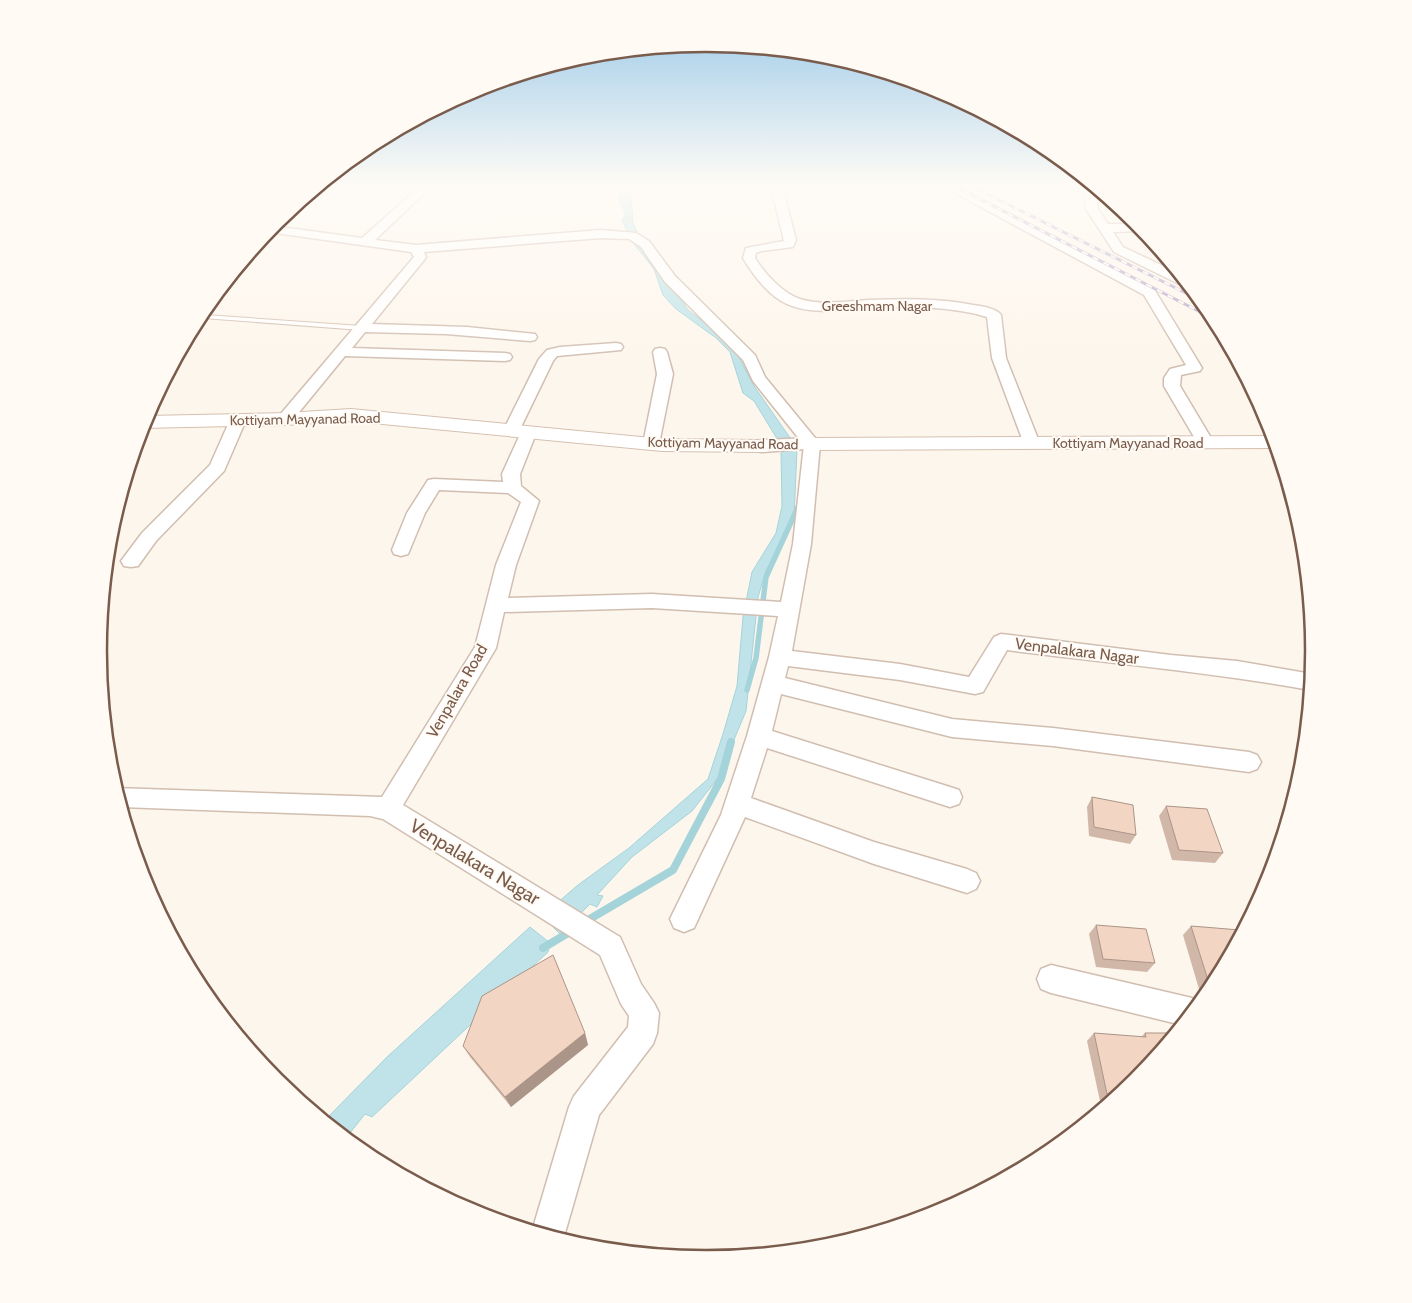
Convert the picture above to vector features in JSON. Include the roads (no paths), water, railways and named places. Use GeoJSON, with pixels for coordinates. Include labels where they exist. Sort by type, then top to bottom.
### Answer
{"type":"FeatureCollection","features":[{"type":"Feature","properties":{"kind":"main road","name":"Kottiyam Mayyanad Road"},"geometry":{"type":"LineString","coordinates":[[153,422],[285,419],[351,415],[651,444],[760,446]]}},
{"type":"Feature","properties":{"kind":"main road","name":"Kottiyam Mayyanad Road"},"geometry":{"type":"LineString","coordinates":[[812,444],[1267,442]]}},
{"type":"Feature","properties":{"kind":"street"},"geometry":{"type":"LineString","coordinates":[[402,247],[416,249],[447,247]]}},
{"type":"Feature","properties":{"kind":"street"},"geometry":{"type":"LineString","coordinates":[[647,247],[670,279],[750,358],[758,378],[812,444],[802,544],[783,609],[780,656],[759,736],[738,804],[684,920]]}},
{"type":"Feature","properties":{"kind":"street","name":"Greeshmam Nagar"},"geometry":{"type":"LineString","coordinates":[[769,247],[750,251],[749,258],[764,278],[790,300],[808,305],[888,304],[968,307],[994,315],[999,358],[1032,444]]}},
{"type":"Feature","properties":{"kind":"street"},"geometry":{"type":"LineString","coordinates":[[1065,247],[1149,292],[1195,368],[1175,372],[1172,378],[1172,386],[1206,443]]}},
{"type":"Feature","properties":{"kind":"street"},"geometry":{"type":"LineString","coordinates":[[1117,247],[1169,273]]}},
{"type":"Feature","properties":{"kind":"street"},"geometry":{"type":"LineString","coordinates":[[285,419],[420,257],[416,249]]}},
{"type":"Feature","properties":{"kind":"street"},"geometry":{"type":"LineString","coordinates":[[361,328],[475,330],[530,337]]}},
{"type":"Feature","properties":{"kind":"street"},"geometry":{"type":"LineString","coordinates":[[400,550],[416,513],[434,484],[513,488],[511,474],[521,430],[546,359],[552,353],[616,347]]}},
{"type":"Feature","properties":{"kind":"street"},"geometry":{"type":"LineString","coordinates":[[341,352],[505,357]]}},
{"type":"Feature","properties":{"kind":"street"},"geometry":{"type":"LineString","coordinates":[[651,444],[665,374],[660,352]]}},
{"type":"Feature","properties":{"kind":"street"},"geometry":{"type":"LineString","coordinates":[[131,561],[149,537],[218,467],[238,420]]}},
{"type":"Feature","properties":{"kind":"street","name":"Kottiyam Mayyanad Road"},"geometry":{"type":"LineString","coordinates":[[760,446],[812,444]]}},
{"type":"Feature","properties":{"kind":"street","name":"Venpalara Road"},"geometry":{"type":"LineString","coordinates":[[388,809],[485,648],[506,565],[530,501],[513,488]]}},
{"type":"Feature","properties":{"kind":"street"},"geometry":{"type":"LineString","coordinates":[[496,605],[652,601],[783,609]]}},
{"type":"Feature","properties":{"kind":"street","name":"Venpalakara Nagar"},"geometry":{"type":"LineString","coordinates":[[780,656],[900,672],[975,686],[1001,642],[1171,663],[1237,669],[1304,681]]}},
{"type":"Feature","properties":{"kind":"street"},"geometry":{"type":"LineString","coordinates":[[772,683],[952,728],[1053,737],[1249,762]]}},
{"type":"Feature","properties":{"kind":"street"},"geometry":{"type":"LineString","coordinates":[[759,736],[950,797]]}},
{"type":"Feature","properties":{"kind":"street"},"geometry":{"type":"LineString","coordinates":[[125,797],[370,806],[388,809]]}},
{"type":"Feature","properties":{"kind":"street"},"geometry":{"type":"LineString","coordinates":[[738,804],[874,853],[966,881]]}},
{"type":"Feature","properties":{"kind":"street","name":"Venpalakara Nagar"},"geometry":{"type":"LineString","coordinates":[[388,809],[610,946],[631,994],[644,1013],[642,1033],[585,1107],[550,1230]]}},
{"type":"Feature","properties":{"kind":"street"},"geometry":{"type":"LineString","coordinates":[[1051,979],[1185,1010]]}},
{"type":"Feature","properties":{"kind":"lane"},"geometry":{"type":"LineString","coordinates":[[209,317],[361,328]]}},
{"type":"Feature","properties":{"kind":"water"},"geometry":{"type":"Polygon","coordinates":[[[636,247],[644,247],[688,310],[732,344],[754,386],[793,442],[779,442],[754,401],[743,393],[730,352],[716,338],[676,309],[663,295],[654,269],[636,247]]]}},
{"type":"Feature","properties":{"kind":"water"},"geometry":{"type":"Polygon","coordinates":[[[797,449],[794,518],[777,555],[767,568],[758,597],[746,711],[718,778],[692,811],[632,857],[597,895],[603,896],[597,907],[590,904],[560,934],[542,916],[578,885],[629,848],[708,779],[737,686],[743,617],[752,572],[776,533],[782,506],[781,451],[797,449]]]}},
{"type":"Feature","properties":{"kind":"water"},"geometry":{"type":"Polygon","coordinates":[[[530,927],[550,943],[548,952],[372,1117],[365,1114],[350,1133],[328,1117],[387,1057],[530,927]]]}},
{"type":"Feature","properties":{"kind":"waterway"},"geometry":{"type":"LineString","coordinates":[[747,690],[756,658],[766,577],[798,507]]}},
{"type":"Feature","properties":{"kind":"waterway"},"geometry":{"type":"LineString","coordinates":[[583,923],[673,870],[721,779],[731,742]]}},
{"type":"Feature","properties":{"kind":"waterway"},"geometry":{"type":"LineString","coordinates":[[543,948],[573,930]]}},
{"type":"Feature","properties":{"kind":"railway"},"geometry":{"type":"LineString","coordinates":[[1073,247],[1198,311]]}},
{"type":"Feature","properties":{"kind":"railway"},"geometry":{"type":"LineString","coordinates":[[1093,247],[1185,293]]}}]}
